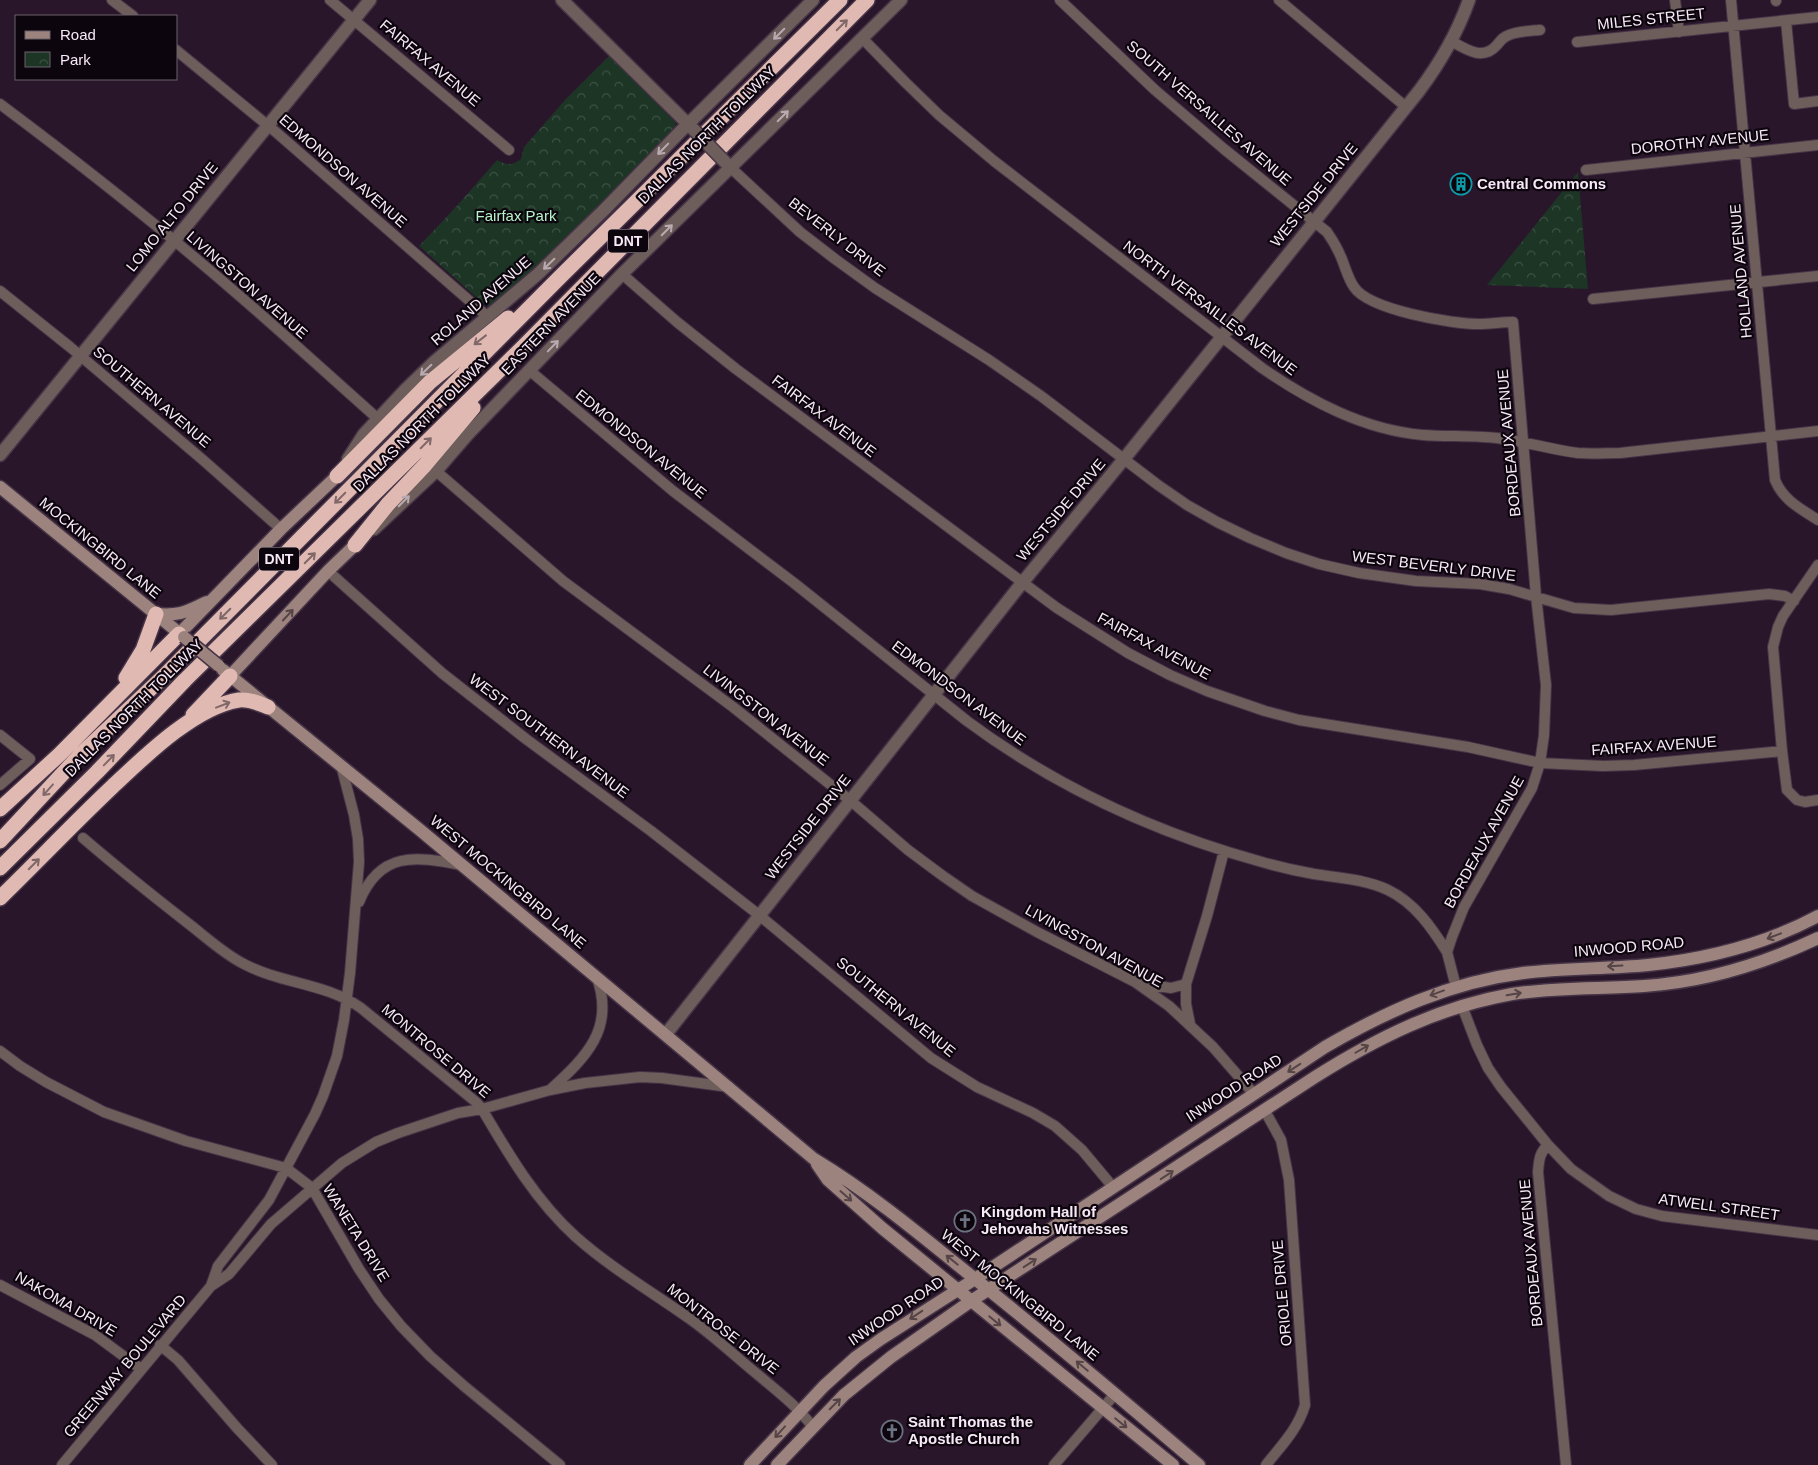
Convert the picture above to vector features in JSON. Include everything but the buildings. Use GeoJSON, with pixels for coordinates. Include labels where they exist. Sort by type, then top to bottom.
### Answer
{"type":"FeatureCollection","features":[{"type":"Feature","properties":{"kind":"highway","name":"DALLAS NORTH TOLLWAY"},"geometry":{"type":"LineString","coordinates":[[0,841],[80,755],[162,677],[559,278],[840,0]]}},
{"type":"Feature","properties":{"kind":"highway","name":"DALLAS NORTH TOLLWAY"},"geometry":{"type":"LineString","coordinates":[[0,868],[97,772],[192,673],[523,348],[867,0]]}},
{"type":"Feature","properties":{"kind":"highway"},"geometry":{"type":"LineString","coordinates":[[337,476],[430,382],[469,348],[559,278]]}},
{"type":"Feature","properties":{"kind":"highway"},"geometry":{"type":"LineString","coordinates":[[355,545],[388,504],[447,440],[523,348]]}},
{"type":"Feature","properties":{"kind":"highway"},"geometry":{"type":"LineString","coordinates":[[113,699],[143,650],[156,614]]}},
{"type":"Feature","properties":{"kind":"highway"},"geometry":{"type":"LineString","coordinates":[[0,809],[60,755],[113,699],[181,636]]}},
{"type":"Feature","properties":{"kind":"highway"},"geometry":{"type":"LineString","coordinates":[[182,728],[225,671]]}},
{"type":"Feature","properties":{"kind":"highway"},"geometry":{"type":"LineString","coordinates":[[0,898],[154,748],[182,728],[216,708],[237,701],[247,700],[268,707]]}},
{"type":"Feature","properties":{"kind":"main road","name":"ROLAND AVENUE"},"geometry":{"type":"LineString","coordinates":[[181,636],[281,530],[337,476]]}},
{"type":"Feature","properties":{"kind":"main road","name":"MOCKINGBIRD LANE"},"geometry":{"type":"LineString","coordinates":[[0,487],[181,636]]}},
{"type":"Feature","properties":{"kind":"main road","name":"EASTERN AVENUE"},"geometry":{"type":"LineString","coordinates":[[225,671],[355,545]]}},
{"type":"Feature","properties":{"kind":"main road"},"geometry":{"type":"LineString","coordinates":[[156,614],[172,616],[182,614],[216,597]]}},
{"type":"Feature","properties":{"kind":"main road","name":"WEST MOCKINGBIRD LANE"},"geometry":{"type":"LineString","coordinates":[[181,636],[341,765],[814,1159],[844,1177],[990,1290],[1199,1465]]}},
{"type":"Feature","properties":{"kind":"main road","name":"INWOOD ROAD"},"geometry":{"type":"LineString","coordinates":[[750,1465],[824,1386],[881,1339],[975,1279],[1325,1047],[1364,1024],[1439,991],[1480,981],[1522,973],[1648,964],[1691,958],[1738,948],[1794,928],[1818,916]]}},
{"type":"Feature","properties":{"kind":"main road"},"geometry":{"type":"LineString","coordinates":[[1794,928],[1802,946]]}},
{"type":"Feature","properties":{"kind":"main road"},"geometry":{"type":"LineString","coordinates":[[777,1465],[812,1426],[868,1374],[971,1301],[1315,1077],[1370,1044],[1406,1026],[1462,1006],[1531,991],[1645,986],[1689,981],[1748,966],[1784,954],[1818,938]]}},
{"type":"Feature","properties":{"kind":"main road"},"geometry":{"type":"LineString","coordinates":[[1462,1006],[1469,991],[1480,981]]}},
{"type":"Feature","properties":{"kind":"main road"},"geometry":{"type":"LineString","coordinates":[[1446,1011],[1456,995],[1456,987]]}},
{"type":"Feature","properties":{"kind":"main road"},"geometry":{"type":"LineString","coordinates":[[1254,1094],[1265,1111]]}},
{"type":"Feature","properties":{"kind":"main road","name":"WEST MOCKINGBIRD LANE"},"geometry":{"type":"LineString","coordinates":[[814,1159],[828,1180],[882,1228],[1173,1465]]}},
{"type":"Feature","properties":{"kind":"street"},"geometry":{"type":"LineString","coordinates":[[112,0],[132,15]]}},
{"type":"Feature","properties":{"kind":"street","name":"FAIRFAX AVENUE"},"geometry":{"type":"LineString","coordinates":[[330,0],[509,150]]}},
{"type":"Feature","properties":{"kind":"street","name":"LOMO ALTO DRIVE"},"geometry":{"type":"LineString","coordinates":[[0,455],[370,0]]}},
{"type":"Feature","properties":{"kind":"street","name":"BEVERLY DRIVE"},"geometry":{"type":"LineString","coordinates":[[562,0],[729,165],[800,232],[875,288],[1042,396],[1124,459]]}},
{"type":"Feature","properties":{"kind":"street","name":"ROLAND AVENUE"},"geometry":{"type":"LineString","coordinates":[[337,476],[364,434],[377,418],[434,362],[549,264],[691,127],[813,0]]}},
{"type":"Feature","properties":{"kind":"street","name":"EASTERN AVENUE"},"geometry":{"type":"LineString","coordinates":[[355,545],[396,510],[436,471],[468,434],[529,370],[729,165],[901,0]]}},
{"type":"Feature","properties":{"kind":"street","name":"SOUTH VERSAILLES AVENUE"},"geometry":{"type":"LineString","coordinates":[[1060,0],[1155,90],[1224,149],[1327,232],[1336,245],[1354,287],[1364,296],[1402,311],[1446,321],[1478,324],[1513,322]]}},
{"type":"Feature","properties":{"kind":"street"},"geometry":{"type":"LineString","coordinates":[[1279,0],[1406,107]]}},
{"type":"Feature","properties":{"kind":"street","name":"WESTSIDE DRIVE"},"geometry":{"type":"LineString","coordinates":[[666,1034],[851,801],[933,694],[1406,107],[1433,72],[1451,42],[1469,0]]}},
{"type":"Feature","properties":{"kind":"street"},"geometry":{"type":"LineString","coordinates":[[1675,0],[1678,32]]}},
{"type":"Feature","properties":{"kind":"street","name":"HOLLAND AVENUE"},"geometry":{"type":"LineString","coordinates":[[1731,0],[1775,480],[1779,490],[1785,497],[1818,520]]}},
{"type":"Feature","properties":{"kind":"street","name":"MILES STREET"},"geometry":{"type":"LineString","coordinates":[[1577,42],[1818,18]]}},
{"type":"Feature","properties":{"kind":"street"},"geometry":{"type":"LineString","coordinates":[[1786,21],[1794,104],[1818,101]]}},
{"type":"Feature","properties":{"kind":"street"},"geometry":{"type":"LineString","coordinates":[[1451,42],[1469,52],[1478,54],[1487,52],[1496,46],[1502,38],[1510,34],[1540,30]]}},
{"type":"Feature","properties":{"kind":"street","name":"NORTH VERSAILLES AVENUE"},"geometry":{"type":"LineString","coordinates":[[862,38],[939,115],[1262,368],[1292,389],[1359,420],[1389,430],[1422,435],[1500,438],[1578,453],[1597,454],[1818,431]]}},
{"type":"Feature","properties":{"kind":"street","name":"EDMONDSON AVENUE"},"geometry":{"type":"LineString","coordinates":[[178,52],[268,125],[488,317]]}},
{"type":"Feature","properties":{"kind":"street","name":"LIVINGSTON AVENUE"},"geometry":{"type":"LineString","coordinates":[[0,104],[174,241],[241,297],[377,418]]}},
{"type":"Feature","properties":{"kind":"street","name":"DOROTHY AVENUE"},"geometry":{"type":"LineString","coordinates":[[1586,170],[1818,145]]}},
{"type":"Feature","properties":{"kind":"street","name":"FAIRFAX AVENUE"},"geometry":{"type":"LineString","coordinates":[[622,274],[676,322],[736,369],[1022,583],[1064,613],[1128,653],[1170,675],[1234,701],[1299,720],[1468,747],[1540,763],[1603,766],[1634,765],[1782,750]]}},
{"type":"Feature","properties":{"kind":"street"},"geometry":{"type":"LineString","coordinates":[[1593,299],[1818,276]]}},
{"type":"Feature","properties":{"kind":"street","name":"SOUTHERN AVENUE"},"geometry":{"type":"LineString","coordinates":[[0,291],[80,355],[281,530]]}},
{"type":"Feature","properties":{"kind":"street","name":"BORDEAUX AVENUE"},"geometry":{"type":"LineString","coordinates":[[1447,952],[1464,907],[1532,788],[1540,763],[1544,734],[1546,685],[1536,596],[1513,322]]}},
{"type":"Feature","properties":{"kind":"street","name":"EDMONDSON AVENUE"},"geometry":{"type":"LineString","coordinates":[[529,370],[673,491],[794,583],[992,740],[1072,788],[1149,824],[1264,863],[1314,874],[1352,879],[1379,886],[1398,896],[1423,917],[1434,930],[1447,952]]}},
{"type":"Feature","properties":{"kind":"street","name":"WEST BEVERLY DRIVE"},"geometry":{"type":"LineString","coordinates":[[1124,459],[1187,505],[1217,522],[1250,538],[1319,564],[1416,582],[1480,584],[1510,589],[1574,608],[1590,610],[1610,610],[1769,594],[1785,596],[1794,600]]}},
{"type":"Feature","properties":{"kind":"street","name":"LIVINGSTON AVENUE"},"geometry":{"type":"LineString","coordinates":[[436,471],[563,581],[719,696],[851,801],[908,850],[972,896],[1036,932],[1137,983],[1169,1006],[1213,1047],[1254,1094]]}},
{"type":"Feature","properties":{"kind":"street"},"geometry":{"type":"LineString","coordinates":[[1818,565],[1778,627],[1773,647],[1787,790],[1797,800],[1805,802],[1818,800]]}},
{"type":"Feature","properties":{"kind":"street","name":"WEST SOUTHERN AVENUE"},"geometry":{"type":"LineString","coordinates":[[328,571],[450,679],[526,739],[651,831],[759,915]]}},
{"type":"Feature","properties":{"kind":"street"},"geometry":{"type":"LineString","coordinates":[[0,735],[30,759],[0,785]]}},
{"type":"Feature","properties":{"kind":"street"},"geometry":{"type":"LineString","coordinates":[[210,1286],[218,1266],[269,1200],[315,1114],[334,1069],[347,998],[358,882],[358,839],[341,765]]}},
{"type":"Feature","properties":{"kind":"street","name":"MONTROSE DRIVE"},"geometry":{"type":"LineString","coordinates":[[83,838],[128,877],[237,960],[266,973],[347,998],[361,1008],[482,1109],[532,1188],[576,1236],[615,1267],[692,1320],[800,1410],[812,1426]]}},
{"type":"Feature","properties":{"kind":"street"},"geometry":{"type":"LineString","coordinates":[[1190,1024],[1186,1004],[1186,984],[1208,916],[1224,851]]}},
{"type":"Feature","properties":{"kind":"street"},"geometry":{"type":"LineString","coordinates":[[355,912],[369,881],[376,873],[391,864],[412,858],[425,858],[461,865]]}},
{"type":"Feature","properties":{"kind":"street","name":"SOUTHERN AVENUE"},"geometry":{"type":"LineString","coordinates":[[759,915],[932,1058],[977,1087],[1056,1126],[1082,1150],[1113,1186]]}},
{"type":"Feature","properties":{"kind":"street"},"geometry":{"type":"LineString","coordinates":[[1447,952],[1456,987]]}},
{"type":"Feature","properties":{"kind":"street"},"geometry":{"type":"LineString","coordinates":[[550,1090],[576,1067],[599,1033],[602,998],[597,977]]}},
{"type":"Feature","properties":{"kind":"street"},"geometry":{"type":"LineString","coordinates":[[1137,983],[1171,988],[1186,984]]}},
{"type":"Feature","properties":{"kind":"street"},"geometry":{"type":"LineString","coordinates":[[1462,1006],[1488,1068],[1501,1087],[1548,1144]]}},
{"type":"Feature","properties":{"kind":"street","name":"WANETA DRIVE"},"geometry":{"type":"LineString","coordinates":[[0,1051],[46,1082],[113,1116],[186,1141],[286,1168],[312,1188],[359,1269],[379,1299],[401,1326],[430,1356],[464,1386],[560,1465]]}},
{"type":"Feature","properties":{"kind":"street"},"geometry":{"type":"LineString","coordinates":[[210,1286],[229,1274],[271,1224],[312,1188],[342,1163],[376,1142],[432,1121],[550,1090],[585,1083],[640,1077],[670,1078],[729,1087]]}},
{"type":"Feature","properties":{"kind":"street","name":"ORIOLE DRIVE"},"geometry":{"type":"LineString","coordinates":[[1265,1111],[1280,1140],[1289,1180],[1305,1405],[1301,1419],[1295,1429],[1266,1465]]}},
{"type":"Feature","properties":{"kind":"street","name":"BORDEAUX AVENUE"},"geometry":{"type":"LineString","coordinates":[[1548,1144],[1541,1151],[1538,1172],[1566,1465]]}},
{"type":"Feature","properties":{"kind":"street","name":"ATWELL STREET"},"geometry":{"type":"LineString","coordinates":[[1548,1144],[1587,1182],[1609,1196],[1636,1209],[1662,1216],[1818,1235]]}},
{"type":"Feature","properties":{"kind":"street","name":"NAKOMA DRIVE"},"geometry":{"type":"LineString","coordinates":[[0,1284],[95,1335],[141,1369]]}},
{"type":"Feature","properties":{"kind":"street","name":"GREENWAY BOULEVARD"},"geometry":{"type":"LineString","coordinates":[[62,1465],[210,1286]]}},
{"type":"Feature","properties":{"kind":"street"},"geometry":{"type":"LineString","coordinates":[[160,1345],[178,1360],[236,1428],[272,1465]]}},
{"type":"Feature","properties":{"kind":"street"},"geometry":{"type":"LineString","coordinates":[[1054,1465],[1116,1394]]}},
{"type":"Feature","properties":{"kind":"green space","name":"Fairfax Park"},"geometry":{"type":"Polygon","coordinates":[[[609,56],[675,122],[676,127],[559,246],[498,303],[491,307],[485,305],[419,246],[497,160],[509,164],[521,159],[524,147],[565,100],[609,56]]]}},
{"type":"Feature","properties":{"kind":"green space"},"geometry":{"type":"Polygon","coordinates":[[[1578,172],[1588,289],[1487,285],[1578,172]]]}},
{"type":"Feature","properties":{"kind":"place","name":"Central Commons"},"geometry":{"type":"Point","coordinates":[1461,184]}},
{"type":"Feature","properties":{"kind":"place","name":"Kingdom Hall of Jehovahs Witnesses"},"geometry":{"type":"Point","coordinates":[965,1221]}},
{"type":"Feature","properties":{"kind":"place","name":"Saint Thomas the Apostle Church"},"geometry":{"type":"Point","coordinates":[892,1431]}}]}
